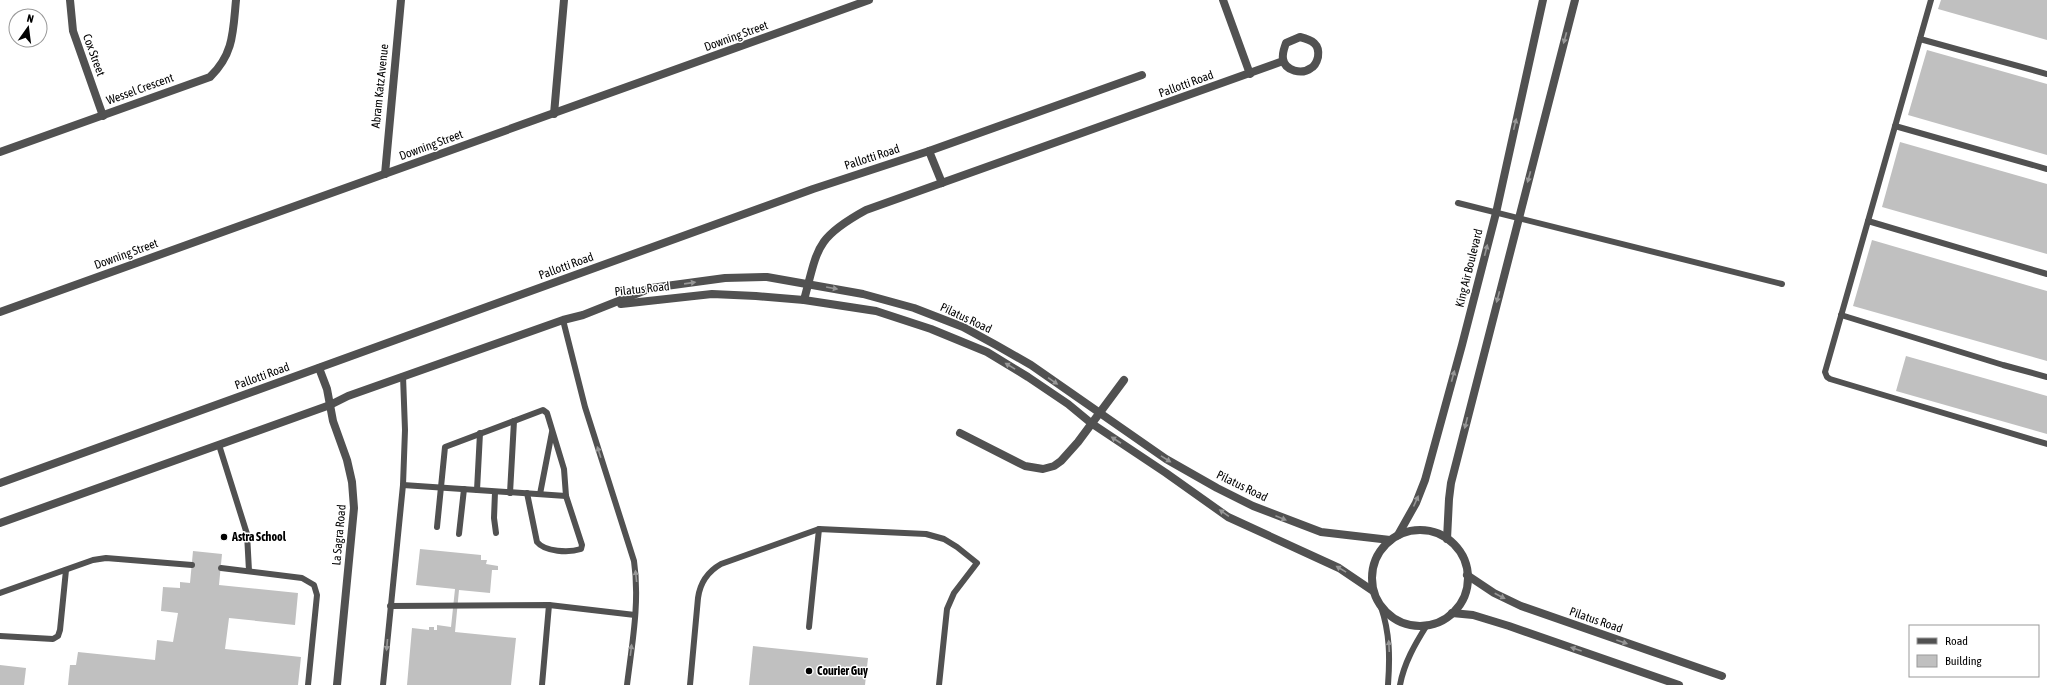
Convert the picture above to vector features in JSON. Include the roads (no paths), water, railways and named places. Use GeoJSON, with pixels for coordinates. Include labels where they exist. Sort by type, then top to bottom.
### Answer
{"type":"FeatureCollection","features":[{"type":"Feature","properties":{"kind":"street","name":"Cox Street"},"geometry":{"type":"LineString","coordinates":[[70,0],[73,31],[103,116]]}},
{"type":"Feature","properties":{"kind":"street","name":"Wessel Crescent"},"geometry":{"type":"LineString","coordinates":[[0,152],[210,77],[220,67],[231,43],[236,0]]}},
{"type":"Feature","properties":{"kind":"street","name":"Abram Katz Avenue"},"geometry":{"type":"LineString","coordinates":[[385,174],[385,156],[401,0]]}},
{"type":"Feature","properties":{"kind":"street"},"geometry":{"type":"LineString","coordinates":[[554,114],[564,0]]}},
{"type":"Feature","properties":{"kind":"street"},"geometry":{"type":"LineString","coordinates":[[1223,0],[1250,74]]}},
{"type":"Feature","properties":{"kind":"street","name":"King Air Boulevard"},"geometry":{"type":"LineString","coordinates":[[1398,535],[1416,503],[1425,480],[1462,345],[1496,213],[1543,0]]}},
{"type":"Feature","properties":{"kind":"street"},"geometry":{"type":"LineString","coordinates":[[1447,539],[1448,499],[1451,483],[1575,0]]}},
{"type":"Feature","properties":{"kind":"street","name":"Downing Street"},"geometry":{"type":"LineString","coordinates":[[0,312],[865,1]]}},
{"type":"Feature","properties":{"kind":"street"},"geometry":{"type":"LineString","coordinates":[[1300,37],[1309,39],[1317,45],[1319,52],[1317,61],[1312,68],[1302,72],[1292,70],[1283,61],[1283,53],[1286,43],[1293,39],[1300,37]]}},
{"type":"Feature","properties":{"kind":"street","name":"Pallotti Road"},"geometry":{"type":"LineString","coordinates":[[804,300],[814,259],[820,246],[843,223],[866,210],[1283,61]]}},
{"type":"Feature","properties":{"kind":"street","name":"Pallotti Road"},"geometry":{"type":"LineString","coordinates":[[0,483],[813,189],[929,151],[1142,75]]}},
{"type":"Feature","properties":{"kind":"street"},"geometry":{"type":"LineString","coordinates":[[929,151],[942,183]]}},
{"type":"Feature","properties":{"kind":"street","name":"Pilatus Road"},"geometry":{"type":"LineString","coordinates":[[610,305],[651,288],[725,278],[767,277],[863,294],[914,308],[963,327],[1031,365],[1166,459],[1217,488],[1253,506],[1321,532],[1390,540]]}},
{"type":"Feature","properties":{"kind":"street","name":"Pilatus Road"},"geometry":{"type":"LineString","coordinates":[[610,305],[712,294],[804,300],[876,311],[931,329],[987,352],[1028,377],[1068,404],[1091,423],[1166,473],[1228,517],[1339,568],[1373,591]]}},
{"type":"Feature","properties":{"kind":"street"},"geometry":{"type":"LineString","coordinates":[[0,523],[330,405],[348,396],[563,320],[610,305]]}},
{"type":"Feature","properties":{"kind":"street","name":"La Sagra Road"},"geometry":{"type":"LineString","coordinates":[[318,368],[327,389],[333,421],[350,475],[354,508],[336,685]]}},
{"type":"Feature","properties":{"kind":"street"},"geometry":{"type":"LineString","coordinates":[[960,433],[1025,466],[1043,469],[1054,466],[1061,461],[1124,380]]}},
{"type":"Feature","properties":{"kind":"street"},"geometry":{"type":"LineString","coordinates":[[1418,530],[1428,531],[1447,539],[1458,549],[1465,561],[1467,575],[1466,589],[1461,602],[1452,613],[1440,621],[1427,625],[1412,625],[1395,619],[1381,607],[1373,591],[1371,579],[1377,556],[1390,540],[1398,535],[1418,530]]}},
{"type":"Feature","properties":{"kind":"street","name":"Pilatus Road"},"geometry":{"type":"LineString","coordinates":[[1467,575],[1494,593],[1521,606],[1722,676]]}},
{"type":"Feature","properties":{"kind":"street"},"geometry":{"type":"LineString","coordinates":[[1452,613],[1473,615],[1509,626],[1679,685]]}},
{"type":"Feature","properties":{"kind":"lane"},"geometry":{"type":"LineString","coordinates":[[1931,0],[1825,372],[1827,377],[2047,444]]}},
{"type":"Feature","properties":{"kind":"lane"},"geometry":{"type":"LineString","coordinates":[[1920,39],[2047,74]]}},
{"type":"Feature","properties":{"kind":"lane"},"geometry":{"type":"LineString","coordinates":[[1895,126],[2047,170]]}},
{"type":"Feature","properties":{"kind":"lane"},"geometry":{"type":"LineString","coordinates":[[1458,203],[1782,284]]}},
{"type":"Feature","properties":{"kind":"lane"},"geometry":{"type":"LineString","coordinates":[[1868,221],[2047,274]]}},
{"type":"Feature","properties":{"kind":"lane"},"geometry":{"type":"LineString","coordinates":[[1841,315],[2002,365],[2047,376]]}},
{"type":"Feature","properties":{"kind":"lane"},"geometry":{"type":"LineString","coordinates":[[563,320],[585,407],[634,561],[637,580],[635,615],[627,685]]}},
{"type":"Feature","properties":{"kind":"lane"},"geometry":{"type":"LineString","coordinates":[[383,685],[403,485],[405,430],[404,376]]}},
{"type":"Feature","properties":{"kind":"lane"},"geometry":{"type":"LineString","coordinates":[[437,527],[445,447],[543,410],[547,413],[564,469],[566,496],[582,545],[581,549],[546,549],[537,542],[527,494]]}},
{"type":"Feature","properties":{"kind":"lane"},"geometry":{"type":"LineString","coordinates":[[510,493],[514,421]]}},
{"type":"Feature","properties":{"kind":"lane"},"geometry":{"type":"LineString","coordinates":[[540,494],[552,431]]}},
{"type":"Feature","properties":{"kind":"lane"},"geometry":{"type":"LineString","coordinates":[[476,490],[480,433]]}},
{"type":"Feature","properties":{"kind":"lane"},"geometry":{"type":"LineString","coordinates":[[219,445],[247,534],[249,571]]}},
{"type":"Feature","properties":{"kind":"lane"},"geometry":{"type":"LineString","coordinates":[[403,485],[566,496]]}},
{"type":"Feature","properties":{"kind":"lane"},"geometry":{"type":"LineString","coordinates":[[458,534],[464,490]]}},
{"type":"Feature","properties":{"kind":"lane"},"geometry":{"type":"LineString","coordinates":[[495,492],[494,518],[496,533]]}},
{"type":"Feature","properties":{"kind":"lane"},"geometry":{"type":"LineString","coordinates":[[809,627],[819,529]]}},
{"type":"Feature","properties":{"kind":"lane"},"geometry":{"type":"LineString","coordinates":[[690,685],[699,588],[704,578],[713,568],[721,564],[819,529],[909,532],[926,534],[944,539],[977,563],[954,593],[948,609],[939,685]]}},
{"type":"Feature","properties":{"kind":"lane"},"geometry":{"type":"LineString","coordinates":[[0,593],[106,558],[192,565]]}},
{"type":"Feature","properties":{"kind":"lane"},"geometry":{"type":"LineString","coordinates":[[221,568],[302,578],[314,585],[317,595],[308,685]]}},
{"type":"Feature","properties":{"kind":"lane"},"geometry":{"type":"LineString","coordinates":[[0,636],[53,639],[58,636],[60,630],[66,570]]}},
{"type":"Feature","properties":{"kind":"lane"},"geometry":{"type":"LineString","coordinates":[[390,606],[549,605],[635,615]]}},
{"type":"Feature","properties":{"kind":"lane"},"geometry":{"type":"LineString","coordinates":[[542,685],[549,605]]}},
{"type":"Feature","properties":{"kind":"lane"},"geometry":{"type":"LineString","coordinates":[[1381,607],[1388,625],[1390,665],[1388,685]]}},
{"type":"Feature","properties":{"kind":"lane"},"geometry":{"type":"LineString","coordinates":[[1400,685],[1403,669],[1427,625]]}},
{"type":"Feature","properties":{"kind":"place","name":"Astra School"},"geometry":{"type":"Point","coordinates":[224,537]}},
{"type":"Feature","properties":{"kind":"place","name":"Courier Guy"},"geometry":{"type":"Point","coordinates":[809,671]}}]}
